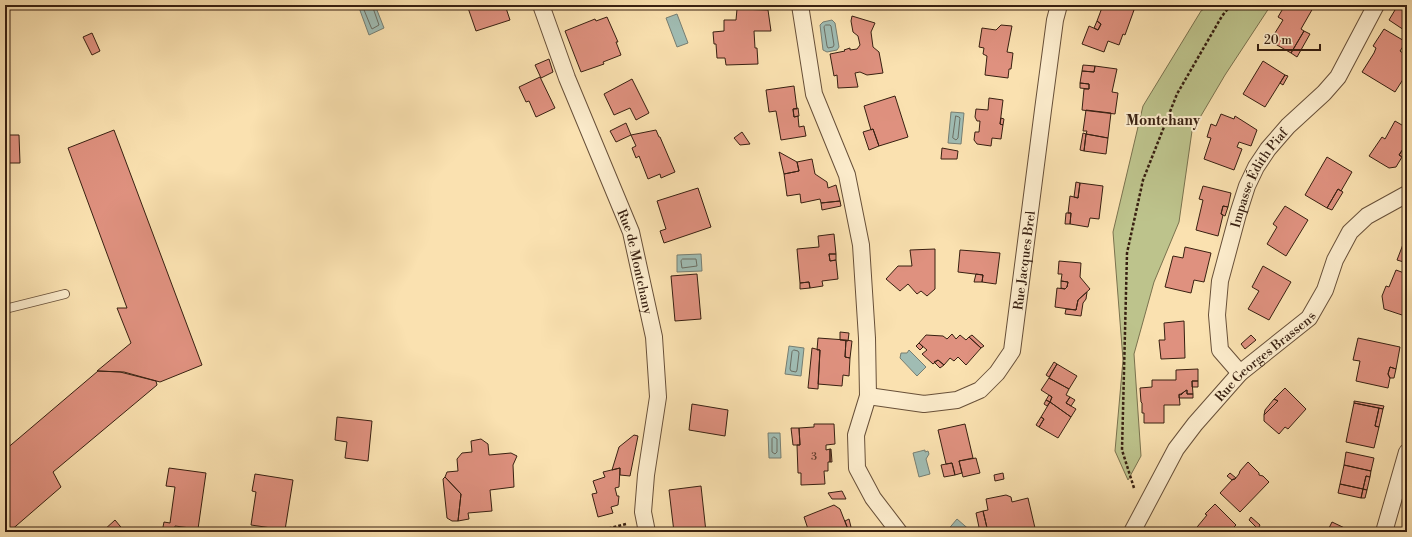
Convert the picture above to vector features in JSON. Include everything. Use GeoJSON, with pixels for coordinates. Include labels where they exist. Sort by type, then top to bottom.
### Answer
{"type":"FeatureCollection","features":[{"type":"Feature","properties":{"kind":"street","name":"Rue de Montchany"},"geometry":{"type":"LineString","coordinates":[[541,5],[567,78],[631,232],[654,337],[658,397],[646,475],[643,512],[646,526]]}},
{"type":"Feature","properties":{"kind":"street"},"geometry":{"type":"LineString","coordinates":[[800,5],[814,94],[847,175],[860,245],[867,338],[868,396],[856,435],[857,468],[873,498],[899,532]]}},
{"type":"Feature","properties":{"kind":"street","name":"Rue Jacques Brel"},"geometry":{"type":"LineString","coordinates":[[868,396],[924,404],[957,400],[980,390],[997,373],[1012,351],[1055,20],[1059,5]]}},
{"type":"Feature","properties":{"kind":"street","name":"Impasse Édith Piaf"},"geometry":{"type":"LineString","coordinates":[[1240,373],[1220,350],[1216,316],[1220,281],[1247,186],[1256,167],[1268,149],[1288,126],[1324,93],[1338,77],[1376,5]]}},
{"type":"Feature","properties":{"kind":"street","name":"Rue Georges Brassens"},"geometry":{"type":"LineString","coordinates":[[1132,532],[1176,449],[1195,424],[1240,373],[1309,318],[1325,290],[1335,260],[1350,232],[1367,216],[1407,194]]}},
{"type":"Feature","properties":{"kind":"street"},"geometry":{"type":"LineString","coordinates":[[1384,532],[1407,452]]}},
{"type":"Feature","properties":{"kind":"lane"},"geometry":{"type":"LineString","coordinates":[[5,309],[65,294]]}},
{"type":"Feature","properties":{"kind":"path"},"geometry":{"type":"LineString","coordinates":[[1142,513],[1122,450],[1127,253],[1143,180],[1177,94],[1222,16],[1231,5]]}},
{"type":"Feature","properties":{"kind":"path"},"geometry":{"type":"LineString","coordinates":[[594,532],[646,526]]}},
{"type":"Feature","properties":{"kind":"green space"},"geometry":{"type":"Polygon","coordinates":[[[1210,5],[1271,5],[1225,75],[1192,131],[1179,222],[1154,282],[1134,354],[1141,456],[1128,480],[1115,451],[1123,360],[1113,232],[1143,106],[1201,11],[1210,5]]]}},
{"type":"Feature","properties":{"kind":"water"},"geometry":{"type":"Polygon","coordinates":[[[358,5],[375,5],[384,28],[369,35],[358,5]]]}},
{"type":"Feature","properties":{"kind":"water"},"geometry":{"type":"Polygon","coordinates":[[[677,14],[688,43],[677,47],[666,18],[677,14]]]}},
{"type":"Feature","properties":{"kind":"water"},"geometry":{"type":"Polygon","coordinates":[[[832,20],[835,23],[839,47],[837,50],[827,52],[823,50],[820,25],[823,22],[832,20]]]}},
{"type":"Feature","properties":{"kind":"water"},"geometry":{"type":"Polygon","coordinates":[[[951,112],[964,113],[961,144],[948,143],[951,112]]]}},
{"type":"Feature","properties":{"kind":"water"},"geometry":{"type":"Polygon","coordinates":[[[701,254],[702,271],[677,272],[677,255],[701,254]]]}},
{"type":"Feature","properties":{"kind":"water"},"geometry":{"type":"Polygon","coordinates":[[[789,346],[804,348],[801,376],[785,374],[789,346]]]}},
{"type":"Feature","properties":{"kind":"water"},"geometry":{"type":"Polygon","coordinates":[[[909,350],[926,367],[917,376],[900,358],[901,353],[907,353],[909,350]]]}},
{"type":"Feature","properties":{"kind":"water"},"geometry":{"type":"Polygon","coordinates":[[[768,433],[780,433],[781,458],[769,458],[768,433]]]}},
{"type":"Feature","properties":{"kind":"water"},"geometry":{"type":"Polygon","coordinates":[[[925,450],[925,452],[928,451],[929,454],[926,459],[930,474],[919,477],[913,453],[925,450]]]}},
{"type":"Feature","properties":{"kind":"water"},"geometry":{"type":"Polygon","coordinates":[[[957,519],[972,532],[946,532],[957,519]]]}},
{"type":"Feature","properties":{"kind":"building"},"geometry":{"type":"Polygon","coordinates":[[[467,5],[505,5],[510,20],[476,31],[467,5]]]}},
{"type":"Feature","properties":{"kind":"building"},"geometry":{"type":"Polygon","coordinates":[[[1103,5],[1126,5],[1126,7],[1134,10],[1125,35],[1123,34],[1119,45],[1108,41],[1104,52],[1082,44],[1089,26],[1098,30],[1101,24],[1097,21],[1103,5]]]}},
{"type":"Feature","properties":{"kind":"building"},"geometry":{"type":"Polygon","coordinates":[[[1285,5],[1307,5],[1313,8],[1301,29],[1304,31],[1291,53],[1270,41],[1283,20],[1278,17],[1285,5]]]}},
{"type":"Feature","properties":{"kind":"building"},"geometry":{"type":"Polygon","coordinates":[[[1398,5],[1407,5],[1407,32],[1389,20],[1398,5]]]}},
{"type":"Feature","properties":{"kind":"building"},"geometry":{"type":"Polygon","coordinates":[[[737,9],[768,10],[771,31],[754,31],[758,64],[726,65],[725,58],[717,58],[713,32],[724,31],[724,20],[736,20],[737,9]]]}},
{"type":"Feature","properties":{"kind":"building"},"geometry":{"type":"Polygon","coordinates":[[[852,16],[875,23],[871,32],[873,47],[879,52],[883,73],[867,75],[860,72],[855,73],[858,87],[838,88],[837,75],[834,76],[830,54],[845,51],[844,50],[850,48],[850,50],[857,49],[860,45],[858,36],[853,32],[851,21],[852,16]]]}},
{"type":"Feature","properties":{"kind":"building"},"geometry":{"type":"Polygon","coordinates":[[[607,17],[618,42],[616,42],[621,55],[603,62],[604,64],[581,72],[565,31],[595,19],[596,21],[607,17]]]}},
{"type":"Feature","properties":{"kind":"building"},"geometry":{"type":"Polygon","coordinates":[[[1097,21],[1101,24],[1098,30],[1094,28],[1097,21]]]}},
{"type":"Feature","properties":{"kind":"building"},"geometry":{"type":"Polygon","coordinates":[[[1001,25],[1012,26],[1007,52],[1013,53],[1008,78],[985,75],[987,56],[983,54],[984,48],[979,47],[982,28],[996,30],[1001,25]]]}},
{"type":"Feature","properties":{"kind":"building"},"geometry":{"type":"Polygon","coordinates":[[[1384,29],[1406,42],[1400,51],[1407,56],[1407,73],[1395,92],[1362,72],[1374,53],[1376,48],[1373,46],[1384,29]]]}},
{"type":"Feature","properties":{"kind":"building"},"geometry":{"type":"Polygon","coordinates":[[[1304,31],[1310,34],[1297,57],[1291,53],[1304,31]]]}},
{"type":"Feature","properties":{"kind":"building"},"geometry":{"type":"Polygon","coordinates":[[[92,33],[100,51],[92,55],[83,37],[92,33]]]}},
{"type":"Feature","properties":{"kind":"building"},"geometry":{"type":"Polygon","coordinates":[[[549,59],[553,72],[541,78],[535,65],[549,59]]]}},
{"type":"Feature","properties":{"kind":"building"},"geometry":{"type":"Polygon","coordinates":[[[1263,61],[1285,75],[1265,107],[1243,94],[1263,61]]]}},
{"type":"Feature","properties":{"kind":"building"},"geometry":{"type":"Polygon","coordinates":[[[1083,65],[1095,66],[1094,72],[1082,71],[1083,65]]]}},
{"type":"Feature","properties":{"kind":"building"},"geometry":{"type":"Polygon","coordinates":[[[1095,66],[1117,69],[1112,92],[1118,93],[1115,114],[1082,110],[1084,89],[1089,89],[1089,84],[1080,83],[1082,71],[1094,72],[1095,66]]]}},
{"type":"Feature","properties":{"kind":"building"},"geometry":{"type":"Polygon","coordinates":[[[1285,75],[1288,76],[1283,85],[1280,83],[1285,75]]]}},
{"type":"Feature","properties":{"kind":"building"},"geometry":{"type":"Polygon","coordinates":[[[540,77],[555,108],[536,117],[529,101],[526,102],[519,87],[540,77]]]}},
{"type":"Feature","properties":{"kind":"building"},"geometry":{"type":"Polygon","coordinates":[[[632,79],[649,113],[636,120],[630,108],[614,115],[604,94],[632,79]]]}},
{"type":"Feature","properties":{"kind":"building"},"geometry":{"type":"Polygon","coordinates":[[[1080,83],[1089,84],[1089,89],[1080,88],[1080,83]]]}},
{"type":"Feature","properties":{"kind":"building"},"geometry":{"type":"Polygon","coordinates":[[[794,86],[797,109],[793,109],[794,117],[798,116],[799,127],[804,126],[806,136],[781,140],[776,111],[769,112],[766,90],[794,86]]]}},
{"type":"Feature","properties":{"kind":"building"},"geometry":{"type":"Polygon","coordinates":[[[895,96],[908,137],[879,146],[873,129],[871,130],[864,106],[895,96]]]}},
{"type":"Feature","properties":{"kind":"building"},"geometry":{"type":"Polygon","coordinates":[[[989,98],[1003,100],[1000,124],[1003,125],[1001,139],[992,138],[991,146],[977,144],[974,140],[975,132],[979,132],[980,121],[977,121],[975,117],[976,109],[988,110],[989,98]]]}},
{"type":"Feature","properties":{"kind":"building"},"geometry":{"type":"Polygon","coordinates":[[[798,108],[799,116],[794,117],[793,109],[798,108]]]}},
{"type":"Feature","properties":{"kind":"building"},"geometry":{"type":"Polygon","coordinates":[[[1086,110],[1111,113],[1108,138],[1086,134],[1087,131],[1083,131],[1086,110]]]}},
{"type":"Feature","properties":{"kind":"building"},"geometry":{"type":"Polygon","coordinates":[[[1221,114],[1234,119],[1235,116],[1257,130],[1251,146],[1239,142],[1237,147],[1242,149],[1234,170],[1204,159],[1211,138],[1207,137],[1211,124],[1216,126],[1221,114]]]}},
{"type":"Feature","properties":{"kind":"building"},"geometry":{"type":"Polygon","coordinates":[[[1001,118],[1004,119],[1003,125],[1000,124],[1001,118]]]}},
{"type":"Feature","properties":{"kind":"building"},"geometry":{"type":"Polygon","coordinates":[[[1395,121],[1407,128],[1407,151],[1403,149],[1399,155],[1402,157],[1396,167],[1389,168],[1369,156],[1382,137],[1385,139],[1395,121]]]}},
{"type":"Feature","properties":{"kind":"building"},"geometry":{"type":"Polygon","coordinates":[[[626,123],[631,135],[616,142],[610,131],[626,123]]]}},
{"type":"Feature","properties":{"kind":"building"},"geometry":{"type":"Polygon","coordinates":[[[873,129],[879,146],[869,150],[863,132],[873,129]]]}},
{"type":"Feature","properties":{"kind":"building"},"geometry":{"type":"Polygon","coordinates":[[[114,130],[202,365],[160,382],[124,372],[97,371],[131,343],[117,308],[127,308],[68,148],[114,130]]]}},
{"type":"Feature","properties":{"kind":"building"},"geometry":{"type":"Polygon","coordinates":[[[656,130],[675,172],[661,178],[660,174],[648,179],[639,156],[636,158],[632,148],[636,146],[631,135],[656,130]]]}},
{"type":"Feature","properties":{"kind":"building"},"geometry":{"type":"Polygon","coordinates":[[[742,132],[750,144],[740,145],[734,138],[742,132]]]}},
{"type":"Feature","properties":{"kind":"building"},"geometry":{"type":"Polygon","coordinates":[[[1083,133],[1086,134],[1084,151],[1080,150],[1083,133]]]}},
{"type":"Feature","properties":{"kind":"building"},"geometry":{"type":"Polygon","coordinates":[[[1086,134],[1108,138],[1106,154],[1084,151],[1086,134]]]}},
{"type":"Feature","properties":{"kind":"building"},"geometry":{"type":"Polygon","coordinates":[[[5,135],[19,135],[20,163],[5,163],[5,135]]]}},
{"type":"Feature","properties":{"kind":"building"},"geometry":{"type":"Polygon","coordinates":[[[942,148],[958,151],[957,159],[941,159],[942,148]]]}},
{"type":"Feature","properties":{"kind":"building"},"geometry":{"type":"Polygon","coordinates":[[[1403,149],[1407,151],[1406,159],[1399,155],[1403,149]]]}},
{"type":"Feature","properties":{"kind":"building"},"geometry":{"type":"Polygon","coordinates":[[[779,152],[797,162],[799,171],[784,174],[779,152]]]}},
{"type":"Feature","properties":{"kind":"building"},"geometry":{"type":"Polygon","coordinates":[[[1327,157],[1352,172],[1341,191],[1338,189],[1327,208],[1305,195],[1327,157]]]}},
{"type":"Feature","properties":{"kind":"building"},"geometry":{"type":"Polygon","coordinates":[[[812,159],[815,174],[827,182],[828,188],[836,185],[840,201],[821,203],[820,199],[801,203],[800,194],[787,196],[784,174],[799,171],[797,162],[812,159]]]}},
{"type":"Feature","properties":{"kind":"building"},"geometry":{"type":"Polygon","coordinates":[[[1076,182],[1080,183],[1078,198],[1074,197],[1076,182]]]}},
{"type":"Feature","properties":{"kind":"building"},"geometry":{"type":"Polygon","coordinates":[[[1080,183],[1103,186],[1099,219],[1090,218],[1088,227],[1070,224],[1071,213],[1068,213],[1070,196],[1078,198],[1080,183]]]}},
{"type":"Feature","properties":{"kind":"building"},"geometry":{"type":"Polygon","coordinates":[[[1203,186],[1231,193],[1228,207],[1223,206],[1221,214],[1223,215],[1218,236],[1196,230],[1203,200],[1199,199],[1203,186]]]}},
{"type":"Feature","properties":{"kind":"building"},"geometry":{"type":"Polygon","coordinates":[[[698,188],[711,227],[664,243],[660,231],[666,229],[657,201],[698,188]]]}},
{"type":"Feature","properties":{"kind":"building"},"geometry":{"type":"Polygon","coordinates":[[[1338,189],[1343,192],[1332,210],[1327,208],[1338,189]]]}},
{"type":"Feature","properties":{"kind":"building"},"geometry":{"type":"Polygon","coordinates":[[[840,201],[841,206],[822,210],[821,203],[840,201]]]}},
{"type":"Feature","properties":{"kind":"building"},"geometry":{"type":"Polygon","coordinates":[[[1223,206],[1228,207],[1225,216],[1221,214],[1223,206]]]}},
{"type":"Feature","properties":{"kind":"building"},"geometry":{"type":"Polygon","coordinates":[[[1285,206],[1308,220],[1286,256],[1267,244],[1277,227],[1273,224],[1285,206]]]}},
{"type":"Feature","properties":{"kind":"building"},"geometry":{"type":"Polygon","coordinates":[[[1066,213],[1071,213],[1070,224],[1065,224],[1066,213]]]}},
{"type":"Feature","properties":{"kind":"building"},"geometry":{"type":"Polygon","coordinates":[[[834,234],[836,254],[829,254],[830,261],[836,260],[838,279],[822,281],[823,286],[810,288],[809,282],[800,283],[797,249],[819,247],[818,236],[834,234]]]}},
{"type":"Feature","properties":{"kind":"building"},"geometry":{"type":"Polygon","coordinates":[[[1404,241],[1407,241],[1407,248],[1402,247],[1404,241]]]}},
{"type":"Feature","properties":{"kind":"building"},"geometry":{"type":"Polygon","coordinates":[[[1185,247],[1211,253],[1204,282],[1194,280],[1191,293],[1165,287],[1173,256],[1183,258],[1185,247]]]}},
{"type":"Feature","properties":{"kind":"building"},"geometry":{"type":"Polygon","coordinates":[[[1402,247],[1407,248],[1407,263],[1397,260],[1402,247]]]}},
{"type":"Feature","properties":{"kind":"building"},"geometry":{"type":"Polygon","coordinates":[[[935,249],[935,289],[927,296],[921,291],[917,294],[908,284],[900,291],[886,279],[898,266],[912,266],[910,250],[935,249]]]}},
{"type":"Feature","properties":{"kind":"building"},"geometry":{"type":"Polygon","coordinates":[[[960,250],[1000,253],[996,284],[982,282],[983,275],[958,272],[960,250]]]}},
{"type":"Feature","properties":{"kind":"building"},"geometry":{"type":"Polygon","coordinates":[[[829,254],[836,254],[836,260],[830,261],[829,254]]]}},
{"type":"Feature","properties":{"kind":"building"},"geometry":{"type":"Polygon","coordinates":[[[1059,261],[1081,263],[1080,277],[1090,289],[1078,300],[1076,310],[1055,307],[1057,288],[1065,289],[1068,282],[1061,281],[1062,274],[1058,274],[1059,261]]]}},
{"type":"Feature","properties":{"kind":"building"},"geometry":{"type":"Polygon","coordinates":[[[1263,266],[1291,282],[1269,320],[1248,309],[1259,291],[1252,287],[1263,266]]]}},
{"type":"Feature","properties":{"kind":"building"},"geometry":{"type":"Polygon","coordinates":[[[1396,270],[1407,274],[1407,311],[1405,316],[1384,309],[1382,296],[1386,286],[1389,287],[1396,270]]]}},
{"type":"Feature","properties":{"kind":"building"},"geometry":{"type":"Polygon","coordinates":[[[697,274],[701,319],[675,321],[671,276],[697,274]]]}},
{"type":"Feature","properties":{"kind":"building"},"geometry":{"type":"Polygon","coordinates":[[[976,274],[983,275],[982,282],[974,282],[976,274]]]}},
{"type":"Feature","properties":{"kind":"building"},"geometry":{"type":"Polygon","coordinates":[[[1061,281],[1068,282],[1065,289],[1061,288],[1061,281]]]}},
{"type":"Feature","properties":{"kind":"building"},"geometry":{"type":"Polygon","coordinates":[[[809,282],[810,288],[800,289],[800,283],[809,282]]]}},
{"type":"Feature","properties":{"kind":"building"},"geometry":{"type":"Polygon","coordinates":[[[1087,292],[1086,299],[1083,303],[1081,316],[1065,314],[1066,309],[1076,310],[1078,300],[1087,292]]]}},
{"type":"Feature","properties":{"kind":"building"},"geometry":{"type":"Polygon","coordinates":[[[1184,321],[1185,358],[1161,359],[1159,340],[1165,340],[1164,323],[1184,321]]]}},
{"type":"Feature","properties":{"kind":"building"},"geometry":{"type":"Polygon","coordinates":[[[840,332],[849,333],[848,341],[840,340],[840,332]]]}},
{"type":"Feature","properties":{"kind":"building"},"geometry":{"type":"Polygon","coordinates":[[[952,334],[956,339],[960,335],[966,340],[969,337],[981,348],[966,365],[958,357],[954,361],[950,358],[944,365],[938,360],[933,364],[922,354],[927,350],[919,343],[926,335],[943,336],[947,339],[952,334]]]}},
{"type":"Feature","properties":{"kind":"building"},"geometry":{"type":"Polygon","coordinates":[[[972,335],[984,346],[981,348],[969,337],[972,335]]]}},
{"type":"Feature","properties":{"kind":"building"},"geometry":{"type":"Polygon","coordinates":[[[1251,335],[1256,340],[1245,349],[1241,344],[1251,335]]]}},
{"type":"Feature","properties":{"kind":"building"},"geometry":{"type":"Polygon","coordinates":[[[818,338],[846,340],[845,357],[850,358],[849,376],[843,375],[842,386],[818,384],[820,350],[817,350],[818,338]]]}},
{"type":"Feature","properties":{"kind":"building"},"geometry":{"type":"Polygon","coordinates":[[[1358,338],[1400,347],[1396,369],[1390,367],[1388,374],[1390,378],[1388,388],[1356,381],[1360,361],[1353,360],[1358,338]]]}},
{"type":"Feature","properties":{"kind":"building"},"geometry":{"type":"Polygon","coordinates":[[[846,340],[852,341],[850,358],[845,357],[846,340]]]}},
{"type":"Feature","properties":{"kind":"building"},"geometry":{"type":"Polygon","coordinates":[[[919,343],[923,347],[920,350],[916,346],[919,343]]]}},
{"type":"Feature","properties":{"kind":"building"},"geometry":{"type":"Polygon","coordinates":[[[812,348],[820,350],[818,389],[808,388],[812,348]]]}},
{"type":"Feature","properties":{"kind":"building"},"geometry":{"type":"Polygon","coordinates":[[[938,360],[944,365],[940,368],[934,362],[938,360]]]}},
{"type":"Feature","properties":{"kind":"building"},"geometry":{"type":"Polygon","coordinates":[[[1054,362],[1057,364],[1049,377],[1046,375],[1054,362]]]}},
{"type":"Feature","properties":{"kind":"building"},"geometry":{"type":"Polygon","coordinates":[[[1057,364],[1077,376],[1069,389],[1049,378],[1057,364]]]}},
{"type":"Feature","properties":{"kind":"building"},"geometry":{"type":"Polygon","coordinates":[[[1390,367],[1396,369],[1394,378],[1390,378],[1388,374],[1390,367]]]}},
{"type":"Feature","properties":{"kind":"building"},"geometry":{"type":"Polygon","coordinates":[[[1198,369],[1198,381],[1192,381],[1193,394],[1187,394],[1187,390],[1181,395],[1179,394],[1180,405],[1164,405],[1164,423],[1144,423],[1140,388],[1152,387],[1152,380],[1176,380],[1176,370],[1198,369]]]}},
{"type":"Feature","properties":{"kind":"building"},"geometry":{"type":"Polygon","coordinates":[[[98,371],[120,372],[156,381],[157,385],[53,472],[61,487],[9,532],[5,532],[5,450],[98,371]]]}},
{"type":"Feature","properties":{"kind":"building"},"geometry":{"type":"Polygon","coordinates":[[[1049,378],[1069,389],[1066,395],[1070,397],[1066,403],[1076,409],[1071,417],[1050,402],[1052,397],[1041,390],[1049,378]]]}},
{"type":"Feature","properties":{"kind":"building"},"geometry":{"type":"Polygon","coordinates":[[[1192,381],[1198,381],[1198,387],[1192,387],[1192,381]]]}},
{"type":"Feature","properties":{"kind":"building"},"geometry":{"type":"Polygon","coordinates":[[[1285,388],[1306,409],[1288,429],[1285,427],[1279,434],[1264,421],[1264,415],[1278,401],[1274,399],[1285,388]]]}},
{"type":"Feature","properties":{"kind":"building"},"geometry":{"type":"Polygon","coordinates":[[[1187,390],[1187,394],[1193,394],[1193,398],[1179,398],[1179,395],[1187,390]]]}},
{"type":"Feature","properties":{"kind":"building"},"geometry":{"type":"Polygon","coordinates":[[[1049,395],[1052,397],[1050,402],[1046,400],[1049,395]]]}},
{"type":"Feature","properties":{"kind":"building"},"geometry":{"type":"Polygon","coordinates":[[[1070,397],[1075,400],[1071,406],[1066,403],[1070,397]]]}},
{"type":"Feature","properties":{"kind":"building"},"geometry":{"type":"Polygon","coordinates":[[[1274,399],[1278,401],[1264,415],[1265,410],[1274,399]]]}},
{"type":"Feature","properties":{"kind":"building"},"geometry":{"type":"Polygon","coordinates":[[[1046,400],[1050,402],[1047,406],[1044,404],[1046,400]]]}},
{"type":"Feature","properties":{"kind":"building"},"geometry":{"type":"Polygon","coordinates":[[[1354,401],[1384,406],[1383,409],[1354,403],[1354,401]]]}},
{"type":"Feature","properties":{"kind":"building"},"geometry":{"type":"Polygon","coordinates":[[[1050,402],[1071,417],[1058,438],[1039,427],[1044,419],[1041,417],[1050,402]]]}},
{"type":"Feature","properties":{"kind":"building"},"geometry":{"type":"Polygon","coordinates":[[[1354,403],[1379,408],[1375,426],[1379,427],[1374,448],[1346,442],[1354,403]]]}},
{"type":"Feature","properties":{"kind":"building"},"geometry":{"type":"Polygon","coordinates":[[[692,404],[728,410],[725,436],[689,430],[692,404]]]}},
{"type":"Feature","properties":{"kind":"building"},"geometry":{"type":"Polygon","coordinates":[[[1379,408],[1383,409],[1379,427],[1375,426],[1379,408]]]}},
{"type":"Feature","properties":{"kind":"building"},"geometry":{"type":"Polygon","coordinates":[[[337,417],[372,421],[368,461],[345,458],[347,442],[335,440],[337,417]]]}},
{"type":"Feature","properties":{"kind":"building"},"geometry":{"type":"Polygon","coordinates":[[[1041,417],[1044,419],[1039,427],[1036,425],[1041,417]]]}},
{"type":"Feature","properties":{"kind":"building"},"geometry":{"type":"Polygon","coordinates":[[[814,424],[834,424],[835,444],[826,445],[826,450],[830,449],[830,462],[828,462],[828,471],[824,471],[825,484],[801,485],[801,473],[798,473],[797,445],[800,445],[799,428],[814,427],[814,424]]]}},
{"type":"Feature","properties":{"kind":"building"},"geometry":{"type":"Polygon","coordinates":[[[965,424],[973,458],[959,461],[962,473],[955,475],[952,463],[946,464],[938,430],[965,424]]]}},
{"type":"Feature","properties":{"kind":"building"},"geometry":{"type":"Polygon","coordinates":[[[791,428],[799,428],[800,445],[793,445],[791,428]]]}},
{"type":"Feature","properties":{"kind":"building"},"geometry":{"type":"Polygon","coordinates":[[[634,435],[638,436],[630,476],[620,475],[620,468],[612,470],[619,447],[634,435]]]}},
{"type":"Feature","properties":{"kind":"building"},"geometry":{"type":"Polygon","coordinates":[[[481,439],[488,444],[489,455],[511,453],[517,456],[513,465],[514,487],[490,490],[492,511],[468,513],[469,519],[458,521],[461,494],[445,477],[447,472],[458,471],[457,459],[462,453],[472,452],[471,441],[481,439]]]}},
{"type":"Feature","properties":{"kind":"building"},"geometry":{"type":"Polygon","coordinates":[[[831,449],[832,462],[830,462],[831,449]]]}},
{"type":"Feature","properties":{"kind":"building"},"geometry":{"type":"Polygon","coordinates":[[[1346,452],[1374,458],[1371,471],[1344,465],[1346,452]]]}},
{"type":"Feature","properties":{"kind":"building"},"geometry":{"type":"Polygon","coordinates":[[[976,458],[980,473],[963,477],[959,461],[976,458]]]}},
{"type":"Feature","properties":{"kind":"building"},"geometry":{"type":"Polygon","coordinates":[[[1248,462],[1259,473],[1259,475],[1263,476],[1269,482],[1240,512],[1220,493],[1233,479],[1235,479],[1248,462]]]}},
{"type":"Feature","properties":{"kind":"building"},"geometry":{"type":"Polygon","coordinates":[[[952,463],[955,475],[944,477],[941,465],[952,463]]]}},
{"type":"Feature","properties":{"kind":"building"},"geometry":{"type":"Polygon","coordinates":[[[1344,465],[1371,471],[1370,477],[1366,476],[1363,489],[1340,484],[1344,465]]]}},
{"type":"Feature","properties":{"kind":"building"},"geometry":{"type":"Polygon","coordinates":[[[169,468],[206,473],[198,529],[175,526],[174,532],[165,532],[163,527],[164,522],[170,523],[175,487],[166,486],[169,468]]]}},
{"type":"Feature","properties":{"kind":"building"},"geometry":{"type":"Polygon","coordinates":[[[620,468],[619,487],[615,488],[617,496],[619,496],[618,505],[611,507],[613,513],[598,517],[592,494],[597,493],[593,481],[605,477],[603,472],[620,468]]]}},
{"type":"Feature","properties":{"kind":"building"},"geometry":{"type":"Polygon","coordinates":[[[1003,473],[1004,479],[995,481],[994,475],[1003,473]]]}},
{"type":"Feature","properties":{"kind":"building"},"geometry":{"type":"Polygon","coordinates":[[[1230,473],[1236,478],[1235,479],[1232,480],[1227,476],[1230,473]]]}},
{"type":"Feature","properties":{"kind":"building"},"geometry":{"type":"Polygon","coordinates":[[[255,474],[293,480],[285,530],[251,525],[256,492],[252,491],[255,474]]]}},
{"type":"Feature","properties":{"kind":"building"},"geometry":{"type":"Polygon","coordinates":[[[1366,476],[1370,477],[1367,490],[1363,489],[1366,476]]]}},
{"type":"Feature","properties":{"kind":"building"},"geometry":{"type":"Polygon","coordinates":[[[445,477],[461,494],[458,521],[452,521],[447,518],[443,479],[445,477]]]}},
{"type":"Feature","properties":{"kind":"building"},"geometry":{"type":"Polygon","coordinates":[[[1340,484],[1363,489],[1361,498],[1338,493],[1340,484]]]}},
{"type":"Feature","properties":{"kind":"building"},"geometry":{"type":"Polygon","coordinates":[[[701,486],[706,532],[674,532],[669,490],[701,486]]]}},
{"type":"Feature","properties":{"kind":"building"},"geometry":{"type":"Polygon","coordinates":[[[1363,489],[1367,490],[1365,498],[1361,498],[1363,489]]]}},
{"type":"Feature","properties":{"kind":"building"},"geometry":{"type":"Polygon","coordinates":[[[842,491],[846,499],[832,499],[828,493],[842,491]]]}},
{"type":"Feature","properties":{"kind":"building"},"geometry":{"type":"Polygon","coordinates":[[[1006,495],[1011,497],[1012,502],[1028,498],[1035,528],[1016,532],[988,532],[983,511],[988,510],[986,499],[1006,495]]]}},
{"type":"Feature","properties":{"kind":"building"},"geometry":{"type":"Polygon","coordinates":[[[1215,504],[1236,525],[1229,532],[1193,532],[1207,515],[1205,514],[1215,504]]]}},
{"type":"Feature","properties":{"kind":"building"},"geometry":{"type":"Polygon","coordinates":[[[834,505],[840,509],[849,532],[809,532],[804,517],[834,505]]]}},
{"type":"Feature","properties":{"kind":"building"},"geometry":{"type":"Polygon","coordinates":[[[983,511],[988,532],[980,532],[976,513],[983,511]]]}},
{"type":"Feature","properties":{"kind":"building"},"geometry":{"type":"Polygon","coordinates":[[[1251,517],[1260,525],[1258,529],[1249,520],[1251,517]]]}},
{"type":"Feature","properties":{"kind":"building"},"geometry":{"type":"Polygon","coordinates":[[[849,519],[851,527],[849,532],[845,521],[849,519]]]}},
{"type":"Feature","properties":{"kind":"building"},"geometry":{"type":"Polygon","coordinates":[[[115,520],[125,532],[103,531],[115,520]]]}},
{"type":"Feature","properties":{"kind":"building"},"geometry":{"type":"Polygon","coordinates":[[[1332,522],[1353,532],[1327,532],[1332,522]]]}},
{"type":"Feature","properties":{"kind":"district","name":"Montchany"},"geometry":{"type":"Point","coordinates":[1163,120]}}]}
